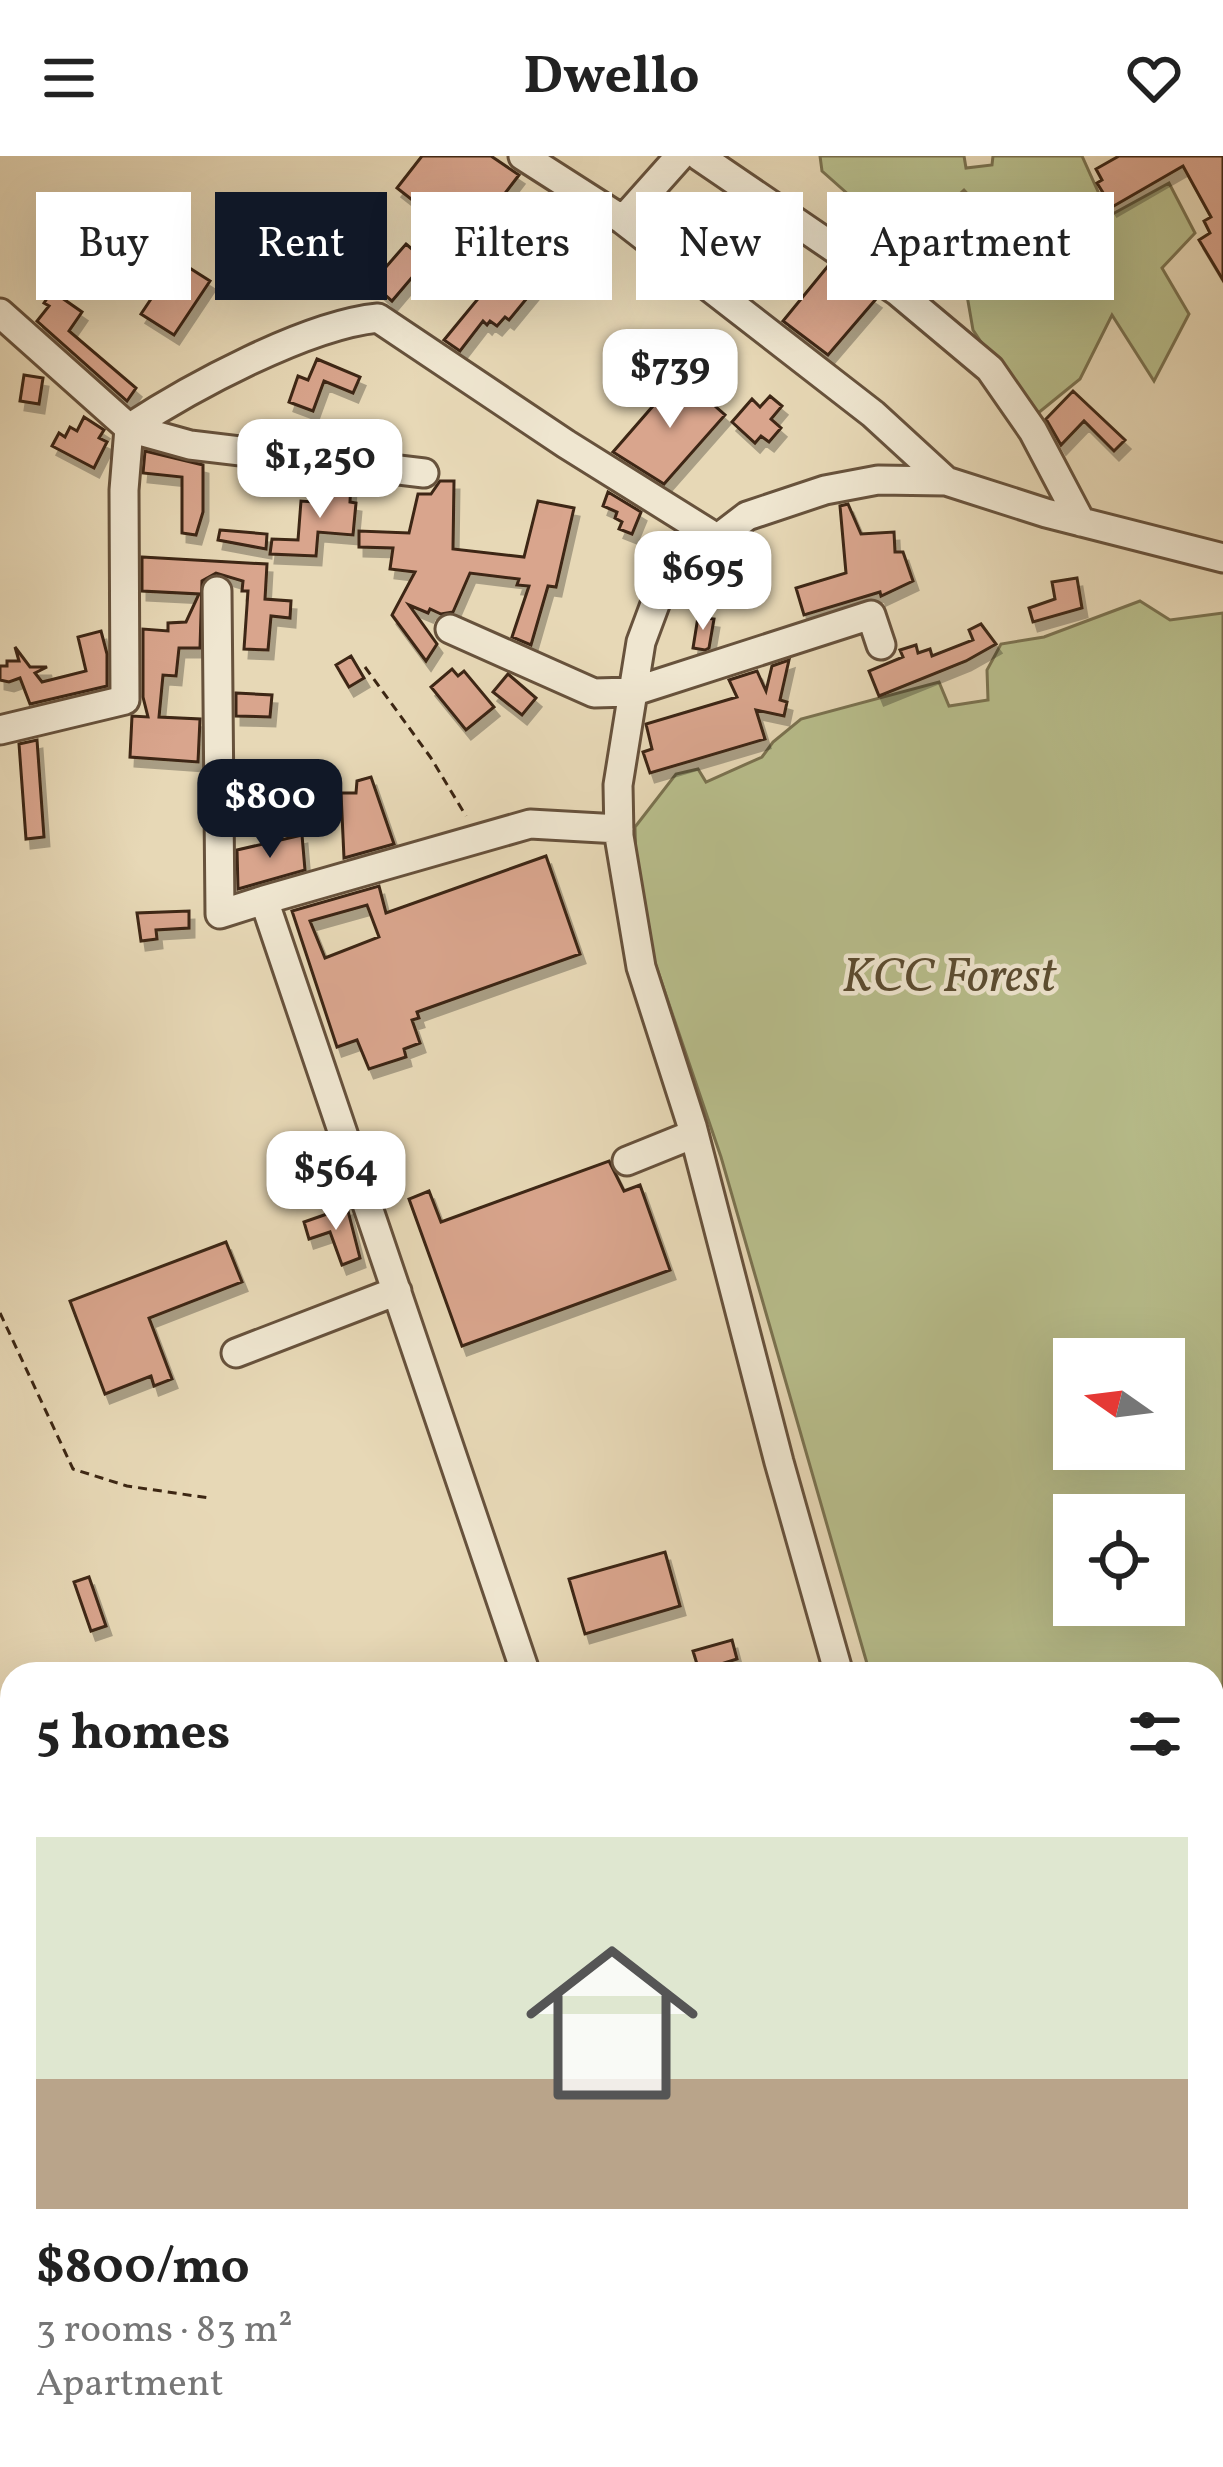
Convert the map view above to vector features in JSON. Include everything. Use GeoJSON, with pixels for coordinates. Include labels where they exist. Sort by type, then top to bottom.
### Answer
{"type":"FeatureCollection","features":[{"type":"Feature","properties":{"kind":"street"},"geometry":{"type":"LineString","coordinates":[[524,156],[623,220],[873,414],[946,481]]}},
{"type":"Feature","properties":{"kind":"street"},"geometry":{"type":"LineString","coordinates":[[623,220],[680,156]]}},
{"type":"Feature","properties":{"kind":"street"},"geometry":{"type":"LineString","coordinates":[[699,156],[897,290],[990,369],[1033,430],[1082,522]]}},
{"type":"Feature","properties":{"kind":"street"},"geometry":{"type":"LineString","coordinates":[[0,313],[129,428],[190,445],[424,473]]}},
{"type":"Feature","properties":{"kind":"street"},"geometry":{"type":"LineString","coordinates":[[129,428],[222,374],[341,324],[378,318],[718,539]]}},
{"type":"Feature","properties":{"kind":"street"},"geometry":{"type":"LineString","coordinates":[[0,730],[125,700],[124,490],[129,428]]}},
{"type":"Feature","properties":{"kind":"street"},"geometry":{"type":"LineString","coordinates":[[836,1662],[778,1462],[694,1134],[641,967],[618,785],[641,642],[657,598],[687,562],[747,516],[825,490],[878,480],[946,481],[1223,558]]}},
{"type":"Feature","properties":{"kind":"street"},"geometry":{"type":"LineString","coordinates":[[217,591],[220,914],[530,824],[620,829]]}},
{"type":"Feature","properties":{"kind":"street"},"geometry":{"type":"LineString","coordinates":[[450,629],[594,693],[632,692],[871,615],[881,646]]}},
{"type":"Feature","properties":{"kind":"street"},"geometry":{"type":"LineString","coordinates":[[264,900],[522,1662]]}},
{"type":"Feature","properties":{"kind":"street"},"geometry":{"type":"LineString","coordinates":[[627,1161],[694,1134]]}},
{"type":"Feature","properties":{"kind":"street"},"geometry":{"type":"LineString","coordinates":[[236,1353],[397,1291]]}},
{"type":"Feature","properties":{"kind":"path"},"geometry":{"type":"LineString","coordinates":[[365,667],[431,758],[479,838]]}},
{"type":"Feature","properties":{"kind":"path"},"geometry":{"type":"LineString","coordinates":[[0,1313],[73,1469],[127,1486],[208,1498]]}},
{"type":"Feature","properties":{"kind":"green space"},"geometry":{"type":"Polygon","coordinates":[[[820,156],[964,156],[966,168],[992,165],[993,156],[1082,156],[1098,192],[846,192],[822,171],[820,156]]]}},
{"type":"Feature","properties":{"kind":"green space"},"geometry":{"type":"Polygon","coordinates":[[[1169,183],[1195,233],[1162,268],[1189,314],[1154,381],[1112,315],[1080,379],[1032,418],[973,330],[968,300],[1114,300],[1114,213],[1169,183]]]}},
{"type":"Feature","properties":{"kind":"green space","name":"KCC Forest"},"geometry":{"type":"Polygon","coordinates":[[[1140,601],[1170,620],[1223,613],[1223,1662],[867,1662],[721,1157],[652,954],[636,865],[635,827],[676,774],[698,769],[706,782],[762,757],[801,719],[939,682],[949,706],[988,700],[987,670],[1001,644],[1044,637],[1140,601]]]}},
{"type":"Feature","properties":{"kind":"building"},"geometry":{"type":"Polygon","coordinates":[[[422,156],[491,156],[519,175],[506,192],[411,192],[411,199],[397,188],[422,156]]]}},
{"type":"Feature","properties":{"kind":"building"},"geometry":{"type":"Polygon","coordinates":[[[1119,156],[1223,156],[1223,280],[1199,240],[1210,233],[1204,221],[1211,217],[1183,166],[1114,206],[1114,192],[1103,192],[1096,169],[1119,156]]]}},
{"type":"Feature","properties":{"kind":"building"},"geometry":{"type":"Polygon","coordinates":[[[406,244],[411,248],[411,279],[392,301],[387,296],[387,266],[406,244]]]}},
{"type":"Feature","properties":{"kind":"building"},"geometry":{"type":"Polygon","coordinates":[[[827,267],[827,300],[875,300],[828,355],[783,321],[827,267]]]}},
{"type":"Feature","properties":{"kind":"building"},"geometry":{"type":"Polygon","coordinates":[[[191,269],[210,281],[174,335],[141,314],[150,300],[191,300],[191,269]]]}},
{"type":"Feature","properties":{"kind":"building"},"geometry":{"type":"Polygon","coordinates":[[[65,300],[82,312],[69,331],[136,388],[127,401],[37,321],[49,306],[44,303],[65,300]]]}},
{"type":"Feature","properties":{"kind":"building"},"geometry":{"type":"Polygon","coordinates":[[[477,300],[525,300],[509,320],[505,317],[497,326],[483,321],[460,351],[444,340],[477,300]]]}},
{"type":"Feature","properties":{"kind":"building"},"geometry":{"type":"Polygon","coordinates":[[[317,359],[360,377],[353,393],[324,381],[313,411],[289,402],[298,376],[308,380],[317,359]]]}},
{"type":"Feature","properties":{"kind":"building"},"geometry":{"type":"Polygon","coordinates":[[[24,375],[43,378],[39,404],[20,401],[24,375]]]}},
{"type":"Feature","properties":{"kind":"building"},"geometry":{"type":"Polygon","coordinates":[[[680,375],[725,415],[664,484],[613,452],[680,375]]]}},
{"type":"Feature","properties":{"kind":"building"},"geometry":{"type":"Polygon","coordinates":[[[1073,391],[1125,440],[1114,451],[1084,421],[1061,445],[1046,419],[1073,391]]]}},
{"type":"Feature","properties":{"kind":"building"},"geometry":{"type":"Polygon","coordinates":[[[770,396],[782,406],[771,419],[781,428],[769,442],[761,436],[755,443],[732,422],[752,399],[760,407],[770,396]]]}},
{"type":"Feature","properties":{"kind":"building"},"geometry":{"type":"Polygon","coordinates":[[[84,417],[104,430],[99,438],[107,442],[94,468],[52,446],[59,433],[65,437],[70,427],[77,431],[84,417]]]}},
{"type":"Feature","properties":{"kind":"building"},"geometry":{"type":"Polygon","coordinates":[[[319,421],[367,425],[364,448],[316,442],[319,421]]]}},
{"type":"Feature","properties":{"kind":"building"},"geometry":{"type":"Polygon","coordinates":[[[145,451],[203,465],[203,512],[196,535],[182,533],[182,477],[143,473],[145,451]]]}},
{"type":"Feature","properties":{"kind":"building"},"geometry":{"type":"Polygon","coordinates":[[[337,481],[351,482],[350,502],[356,503],[353,535],[318,532],[316,556],[270,554],[272,539],[298,540],[301,501],[313,502],[314,488],[336,490],[337,481]]]}},
{"type":"Feature","properties":{"kind":"building"},"geometry":{"type":"Polygon","coordinates":[[[440,481],[454,481],[453,549],[524,557],[538,501],[574,508],[556,587],[548,586],[531,645],[512,637],[529,586],[517,585],[519,579],[470,573],[453,612],[430,609],[428,613],[409,605],[437,644],[426,661],[392,615],[415,572],[390,569],[393,548],[359,547],[359,531],[409,533],[418,494],[431,494],[440,481]]]}},
{"type":"Feature","properties":{"kind":"building"},"geometry":{"type":"Polygon","coordinates":[[[608,492],[641,512],[632,534],[619,529],[622,522],[615,518],[617,512],[603,506],[608,492]]]}},
{"type":"Feature","properties":{"kind":"building"},"geometry":{"type":"Polygon","coordinates":[[[848,504],[861,534],[894,532],[895,552],[903,552],[913,581],[881,596],[880,592],[804,615],[796,588],[846,573],[840,506],[848,504]]]}},
{"type":"Feature","properties":{"kind":"building"},"geometry":{"type":"Polygon","coordinates":[[[220,530],[267,534],[266,549],[218,540],[220,530]]]}},
{"type":"Feature","properties":{"kind":"building"},"geometry":{"type":"Polygon","coordinates":[[[142,557],[267,564],[265,599],[291,601],[290,618],[271,616],[268,650],[244,649],[248,591],[242,591],[243,581],[216,573],[202,581],[200,648],[179,648],[176,676],[163,675],[159,717],[200,719],[198,762],[130,757],[132,716],[148,717],[143,697],[143,629],[168,631],[168,623],[186,622],[199,594],[142,591],[142,557]]]}},
{"type":"Feature","properties":{"kind":"building"},"geometry":{"type":"Polygon","coordinates":[[[1077,578],[1082,608],[1033,622],[1029,608],[1055,599],[1052,582],[1077,578]]]}},
{"type":"Feature","properties":{"kind":"building"},"geometry":{"type":"Polygon","coordinates":[[[698,617],[714,619],[705,650],[693,648],[698,617]]]}},
{"type":"Feature","properties":{"kind":"building"},"geometry":{"type":"Polygon","coordinates":[[[981,624],[996,644],[879,696],[869,671],[903,657],[900,650],[916,645],[918,653],[930,649],[932,656],[973,640],[969,630],[981,624]]]}},
{"type":"Feature","properties":{"kind":"building"},"geometry":{"type":"Polygon","coordinates":[[[101,631],[107,686],[30,704],[20,678],[0,680],[0,666],[19,661],[15,647],[30,667],[47,667],[35,673],[42,682],[86,671],[78,637],[101,631]]]}},
{"type":"Feature","properties":{"kind":"building"},"geometry":{"type":"Polygon","coordinates":[[[351,656],[364,678],[349,687],[336,665],[351,656]]]}},
{"type":"Feature","properties":{"kind":"building"},"geometry":{"type":"Polygon","coordinates":[[[789,660],[780,700],[787,702],[784,716],[756,710],[765,739],[650,773],[643,752],[652,749],[646,724],[737,697],[729,680],[757,671],[766,691],[772,666],[789,660]]]}},
{"type":"Feature","properties":{"kind":"building"},"geometry":{"type":"Polygon","coordinates":[[[452,669],[458,676],[464,671],[494,707],[466,730],[431,687],[452,669]]]}},
{"type":"Feature","properties":{"kind":"building"},"geometry":{"type":"Polygon","coordinates":[[[508,674],[536,698],[522,715],[493,692],[508,674]]]}},
{"type":"Feature","properties":{"kind":"building"},"geometry":{"type":"Polygon","coordinates":[[[236,693],[272,695],[270,717],[236,716],[236,693]]]}},
{"type":"Feature","properties":{"kind":"building"},"geometry":{"type":"Polygon","coordinates":[[[37,740],[44,837],[26,839],[19,744],[37,740]]]}},
{"type":"Feature","properties":{"kind":"building"},"geometry":{"type":"Polygon","coordinates":[[[371,777],[394,844],[344,858],[341,793],[356,793],[357,781],[371,777]]]}},
{"type":"Feature","properties":{"kind":"building"},"geometry":{"type":"Polygon","coordinates":[[[302,835],[305,870],[238,889],[237,850],[302,835]]]}},
{"type":"Feature","properties":{"kind":"building"},"geometry":{"type":"Polygon","coordinates":[[[546,856],[580,954],[417,1012],[419,1018],[412,1020],[420,1043],[404,1049],[406,1057],[369,1069],[357,1040],[337,1047],[292,911],[379,886],[386,913],[546,856]],[[367,905],[310,921],[325,958],[379,937],[367,905]]]}},
{"type":"Feature","properties":{"kind":"building"},"geometry":{"type":"Polygon","coordinates":[[[189,911],[189,928],[156,930],[157,939],[141,941],[137,913],[189,911]]]}},
{"type":"Feature","properties":{"kind":"building"},"geometry":{"type":"Polygon","coordinates":[[[609,1161],[624,1191],[640,1185],[670,1270],[462,1346],[409,1199],[429,1191],[441,1222],[609,1161]]]}},
{"type":"Feature","properties":{"kind":"building"},"geometry":{"type":"Polygon","coordinates":[[[347,1207],[360,1258],[342,1265],[330,1232],[309,1239],[304,1222],[347,1207]]]}},
{"type":"Feature","properties":{"kind":"building"},"geometry":{"type":"Polygon","coordinates":[[[226,1242],[242,1282],[149,1318],[172,1379],[154,1386],[151,1376],[105,1394],[70,1301],[226,1242]]]}},
{"type":"Feature","properties":{"kind":"building"},"geometry":{"type":"Polygon","coordinates":[[[665,1552],[680,1606],[585,1634],[569,1579],[665,1552]]]}},
{"type":"Feature","properties":{"kind":"building"},"geometry":{"type":"Polygon","coordinates":[[[89,1577],[106,1626],[91,1631],[74,1582],[89,1577]]]}},
{"type":"Feature","properties":{"kind":"building"},"geometry":{"type":"Polygon","coordinates":[[[732,1640],[737,1659],[696,1662],[693,1651],[732,1640]]]}}]}
